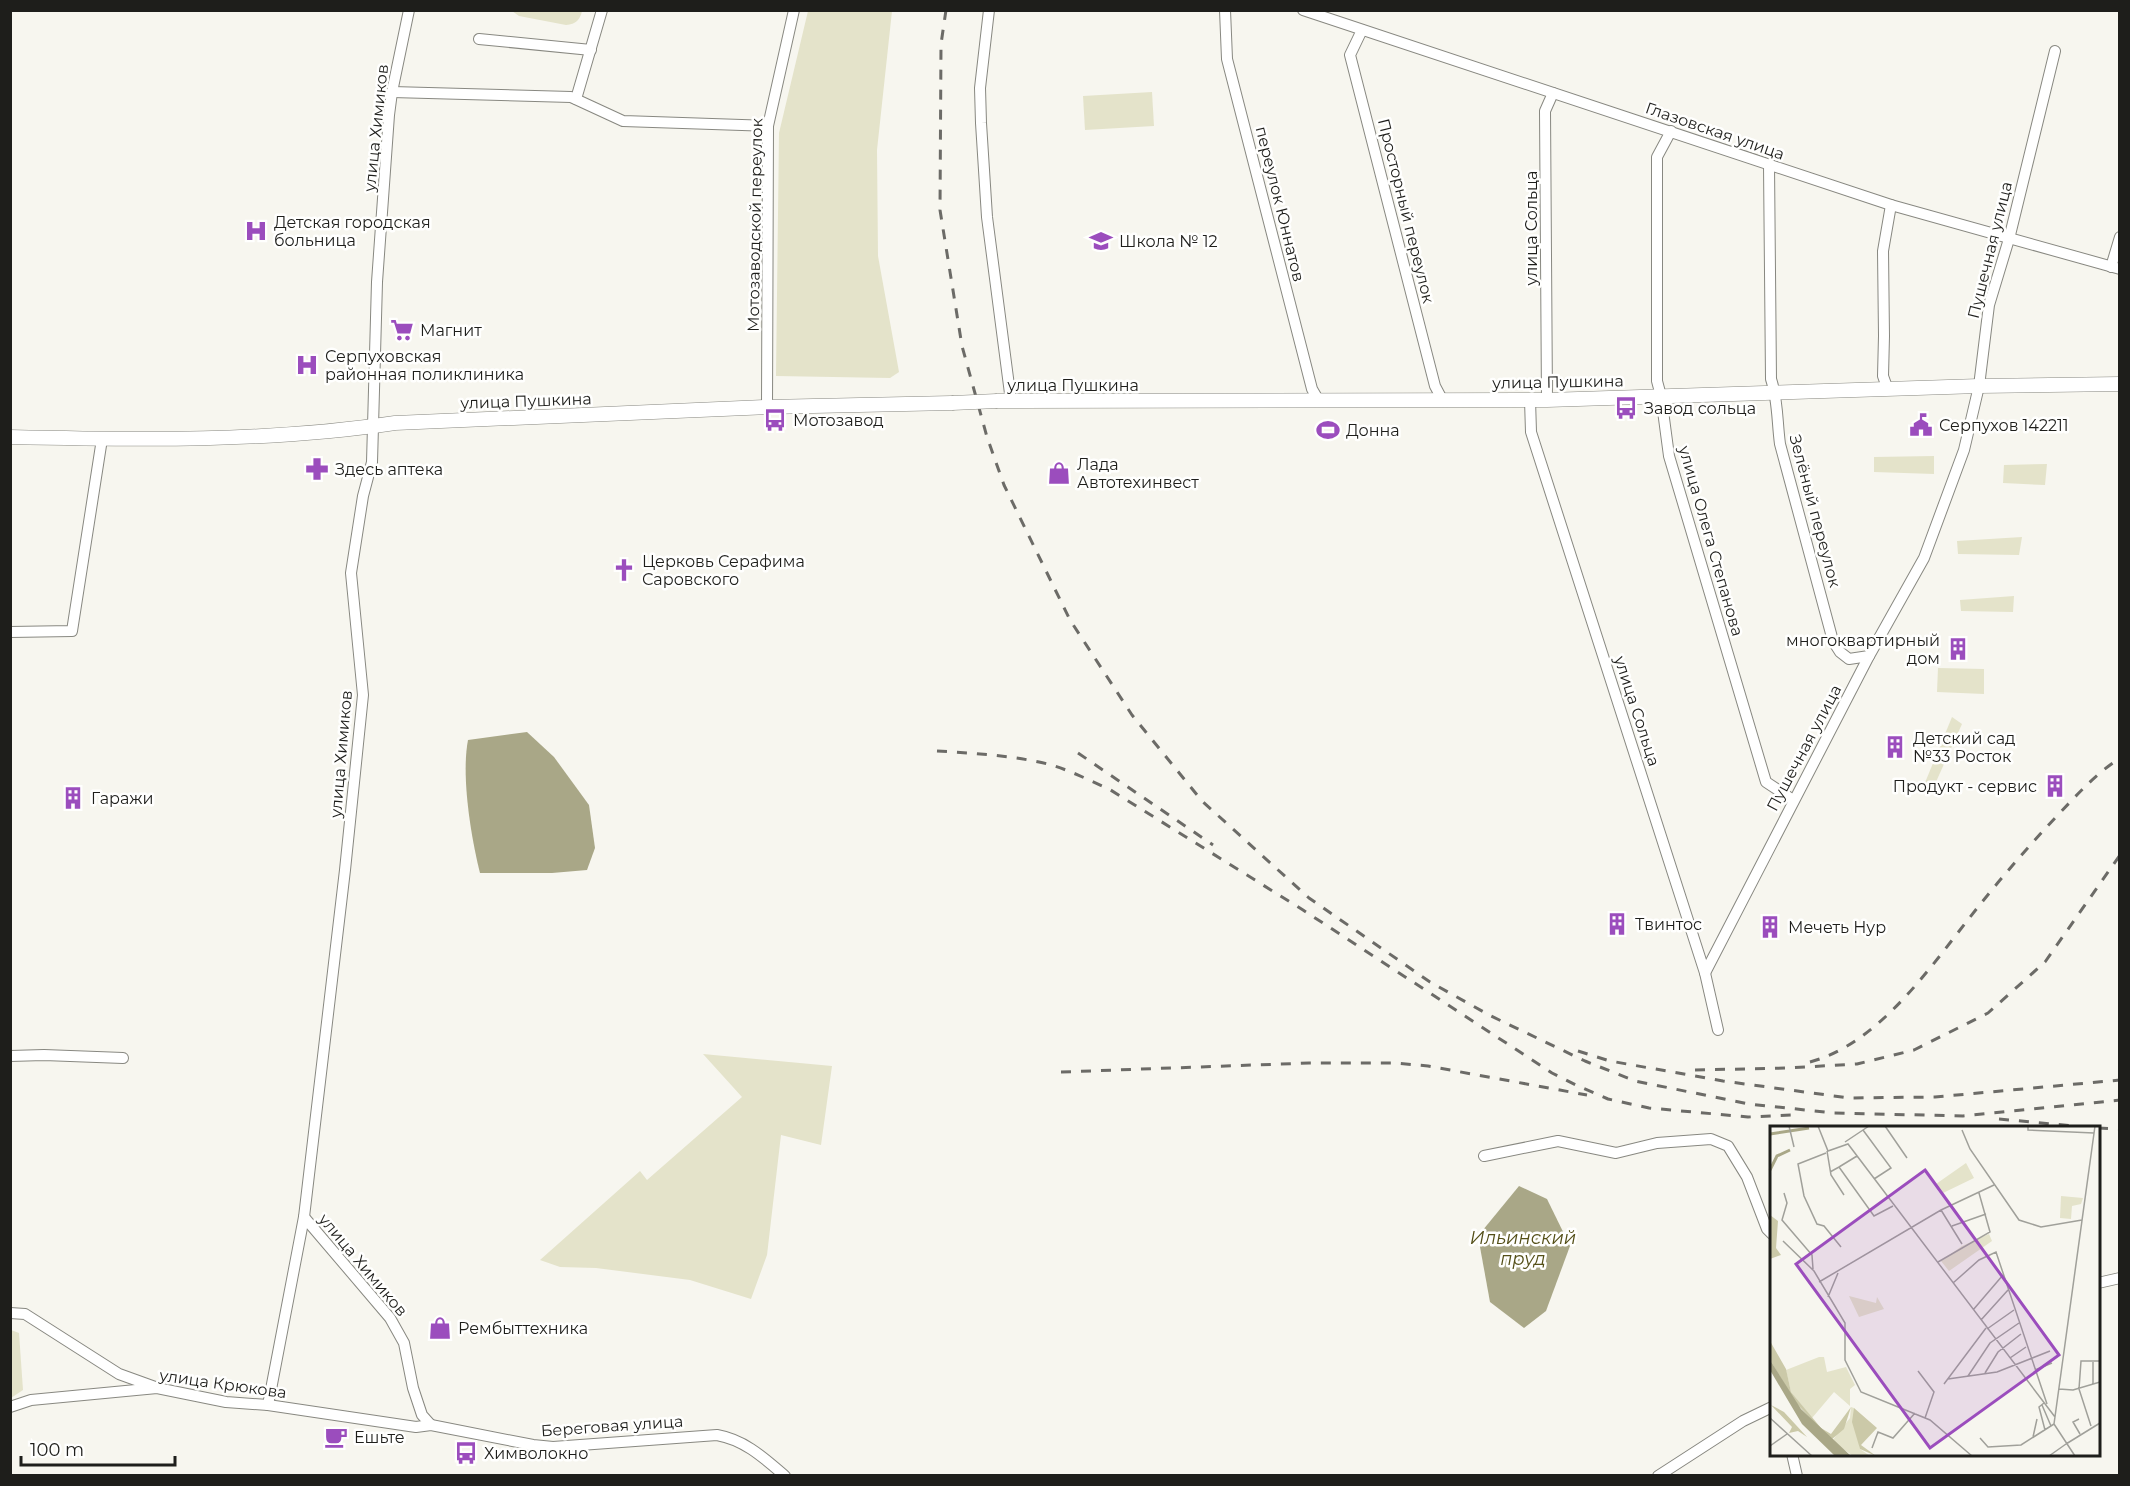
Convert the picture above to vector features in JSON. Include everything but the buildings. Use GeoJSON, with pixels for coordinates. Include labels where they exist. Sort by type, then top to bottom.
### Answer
{"type":"FeatureCollection","features":[{"type":"Feature","properties":{"kind":"street","name":"улица Химиков"},"geometry":{"type":"LineString","coordinates":[[409,10],[392,92],[377,282],[372,462],[363,496],[351,573],[363,695],[344,881],[304,1217],[390,1318],[404,1343],[413,1388],[422,1415],[431,1425]]}},
{"type":"Feature","properties":{"kind":"street"},"geometry":{"type":"LineString","coordinates":[[576,99],[602,10]]}},
{"type":"Feature","properties":{"kind":"street","name":"Мотозаводской переулок"},"geometry":{"type":"LineString","coordinates":[[767,407],[768,126],[794,10]]}},
{"type":"Feature","properties":{"kind":"street"},"geometry":{"type":"LineString","coordinates":[[989,10],[980,88],[981,123],[987,218],[1004,401]]}},
{"type":"Feature","properties":{"kind":"street","name":"переулок Юннатов"},"geometry":{"type":"LineString","coordinates":[[1225,10],[1227,59],[1312,389],[1319,401]]}},
{"type":"Feature","properties":{"kind":"street","name":"Глазовская улица"},"geometry":{"type":"LineString","coordinates":[[1303,10],[1891,205],[2116,268]]}},
{"type":"Feature","properties":{"kind":"street","name":"Просторный переулок"},"geometry":{"type":"LineString","coordinates":[[1362,30],[1350,55],[1435,386],[1443,401]]}},
{"type":"Feature","properties":{"kind":"street"},"geometry":{"type":"LineString","coordinates":[[479,39],[591,50]]}},
{"type":"Feature","properties":{"kind":"street","name":"Пушечная улица"},"geometry":{"type":"LineString","coordinates":[[1705,973],[1793,800],[1924,558],[1964,450],[1979,386],[1989,305],[2009,239],[2055,51]]}},
{"type":"Feature","properties":{"kind":"street"},"geometry":{"type":"LineString","coordinates":[[392,92],[571,97],[623,122],[768,126]]}},
{"type":"Feature","properties":{"kind":"street","name":"улица Сольца"},"geometry":{"type":"LineString","coordinates":[[1547,400],[1545,111],[1553,93]]}},
{"type":"Feature","properties":{"kind":"street","name":"улица Олега Степанова"},"geometry":{"type":"LineString","coordinates":[[1671,131],[1657,157],[1657,381],[1670,456],[1766,782],[1793,800]]}},
{"type":"Feature","properties":{"kind":"street","name":"Зелёный переулок"},"geometry":{"type":"LineString","coordinates":[[1769,165],[1771,379],[1776,393],[1776,419],[1780,444],[1833,640],[1840,652],[1849,659],[1869,656]]}},
{"type":"Feature","properties":{"kind":"street"},"geometry":{"type":"LineString","coordinates":[[1888,390],[1883,376],[1883,251],[1891,205]]}},
{"type":"Feature","properties":{"kind":"street"},"geometry":{"type":"LineString","coordinates":[[2116,268],[2120,237]]}},
{"type":"Feature","properties":{"kind":"street","name":"улица Пушкина"},"geometry":{"type":"LineString","coordinates":[[10,437],[204,438],[344,430],[395,423],[767,407],[1004,401],[1547,400],[1979,386],[2120,384]]}},
{"type":"Feature","properties":{"kind":"street","name":"улица Сольца"},"geometry":{"type":"LineString","coordinates":[[1530,400],[1531,432],[1705,973],[1719,1030]]}},
{"type":"Feature","properties":{"kind":"street"},"geometry":{"type":"LineString","coordinates":[[10,632],[72,631],[102,439]]}},
{"type":"Feature","properties":{"kind":"street"},"geometry":{"type":"LineString","coordinates":[[10,1056],[123,1058]]}},
{"type":"Feature","properties":{"kind":"street"},"geometry":{"type":"LineString","coordinates":[[1484,1156],[1558,1141],[1616,1153],[1658,1143],[1711,1139],[1728,1146],[1747,1177],[1770,1232]]}},
{"type":"Feature","properties":{"kind":"street"},"geometry":{"type":"LineString","coordinates":[[268,1406],[304,1217]]}},
{"type":"Feature","properties":{"kind":"street"},"geometry":{"type":"LineString","coordinates":[[2100,1283],[2120,1278]]}},
{"type":"Feature","properties":{"kind":"street"},"geometry":{"type":"LineString","coordinates":[[10,1313],[25,1314],[119,1374],[157,1388]]}},
{"type":"Feature","properties":{"kind":"street","name":"улица Крюкова"},"geometry":{"type":"LineString","coordinates":[[10,1407],[31,1400],[157,1388],[226,1402],[416,1427],[431,1425]]}},
{"type":"Feature","properties":{"kind":"street"},"geometry":{"type":"LineString","coordinates":[[1658,1476],[1743,1421],[1770,1408]]}},
{"type":"Feature","properties":{"kind":"street","name":"Береговая улица"},"geometry":{"type":"LineString","coordinates":[[431,1425],[533,1446],[553,1447],[717,1435],[729,1437],[746,1445],[785,1476]]}},
{"type":"Feature","properties":{"kind":"street"},"geometry":{"type":"LineString","coordinates":[[1791,1456],[1797,1476]]}},
{"type":"Feature","properties":{"kind":"green space"},"geometry":{"type":"Polygon","coordinates":[[[512,11],[582,11],[577,21],[566,25],[519,16],[512,11]]]}},
{"type":"Feature","properties":{"kind":"green space"},"geometry":{"type":"Polygon","coordinates":[[[808,11],[892,11],[877,150],[878,256],[899,372],[890,378],[776,376],[779,133],[808,11]]]}},
{"type":"Feature","properties":{"kind":"green space"},"geometry":{"type":"Polygon","coordinates":[[[1152,92],[1154,126],[1085,130],[1083,96],[1152,92]]]}},
{"type":"Feature","properties":{"kind":"green space"},"geometry":{"type":"Polygon","coordinates":[[[1934,456],[1934,474],[1874,472],[1874,457],[1934,456]]]}},
{"type":"Feature","properties":{"kind":"green space"},"geometry":{"type":"Polygon","coordinates":[[[2047,464],[2045,485],[2003,483],[2004,465],[2047,464]]]}},
{"type":"Feature","properties":{"kind":"green space"},"geometry":{"type":"Polygon","coordinates":[[[2022,537],[2019,555],[1958,554],[1957,541],[2022,537]]]}},
{"type":"Feature","properties":{"kind":"green space"},"geometry":{"type":"Polygon","coordinates":[[[2014,596],[2013,612],[1961,611],[1960,600],[2014,596]]]}},
{"type":"Feature","properties":{"kind":"green space"},"geometry":{"type":"Polygon","coordinates":[[[1938,668],[1984,669],[1984,694],[1937,692],[1938,668]]]}},
{"type":"Feature","properties":{"kind":"green space"},"geometry":{"type":"Polygon","coordinates":[[[1952,717],[1962,724],[1931,793],[1922,790],[1952,717]]]}},
{"type":"Feature","properties":{"kind":"green space"},"geometry":{"type":"Polygon","coordinates":[[[703,1054],[832,1066],[821,1145],[781,1135],[767,1255],[751,1299],[690,1280],[596,1268],[560,1267],[540,1260],[640,1171],[647,1180],[742,1097],[703,1054]]]}},
{"type":"Feature","properties":{"kind":"green space"},"geometry":{"type":"Polygon","coordinates":[[[11,1330],[19,1333],[23,1390],[11,1398],[11,1330]]]}},
{"type":"Feature","properties":{"kind":"water"},"geometry":{"type":"Polygon","coordinates":[[[527,732],[554,757],[589,805],[595,848],[587,870],[552,873],[480,873],[470,825],[466,788],[468,740],[527,732]]]}},
{"type":"Feature","properties":{"kind":"water","name":"Ильинский пруд"},"geometry":{"type":"Polygon","coordinates":[[[1519,1186],[1547,1199],[1570,1246],[1546,1311],[1524,1328],[1490,1302],[1478,1236],[1519,1186]]]}},
{"type":"Feature","properties":{"kind":"railway"},"geometry":{"type":"LineString","coordinates":[[946,10],[941,44],[940,210],[962,346],[987,437],[1004,485],[1070,620],[1132,715],[1202,801],[1309,898],[1430,982],[1491,1016],[1585,1061],[1635,1081],[1749,1104],[1834,1113],[1963,1116],[2120,1100]]}},
{"type":"Feature","properties":{"kind":"railway"},"geometry":{"type":"LineString","coordinates":[[937,751],[1001,756],[1039,762],[1066,770],[1109,789],[1303,910],[1552,1073],[1608,1099],[1649,1108],[1748,1117],[1792,1115]]}},
{"type":"Feature","properties":{"kind":"railway"},"geometry":{"type":"LineString","coordinates":[[1078,753],[1213,845]]}},
{"type":"Feature","properties":{"kind":"railway"},"geometry":{"type":"LineString","coordinates":[[1810,1062],[1834,1053],[1857,1040],[1898,1004],[2033,842],[2086,786],[2120,758]]}},
{"type":"Feature","properties":{"kind":"railway"},"geometry":{"type":"LineString","coordinates":[[1695,1070],[1857,1064],[1914,1050],[1988,1013],[2045,962],[2120,855]]}},
{"type":"Feature","properties":{"kind":"railway"},"geometry":{"type":"LineString","coordinates":[[1578,1051],[1610,1061],[1723,1081],[1849,1098],[1935,1097],[2120,1080]]}},
{"type":"Feature","properties":{"kind":"railway"},"geometry":{"type":"LineString","coordinates":[[1061,1072],[1309,1063],[1394,1063],[1428,1066],[1587,1095]]}},
{"type":"Feature","properties":{"kind":"railway"},"geometry":{"type":"LineString","coordinates":[[1999,1119],[2074,1126]]}},
{"type":"Feature","properties":{"kind":"railway"},"geometry":{"type":"LineString","coordinates":[[2100,1128],[2120,1129]]}},
{"type":"Feature","properties":{"kind":"place","name":"Детская городская больница"},"geometry":{"type":"Point","coordinates":[256,231]}},
{"type":"Feature","properties":{"kind":"place","name":"Школа № 12"},"geometry":{"type":"Point","coordinates":[1101,241]}},
{"type":"Feature","properties":{"kind":"place","name":"Магнит"},"geometry":{"type":"Point","coordinates":[402,330]}},
{"type":"Feature","properties":{"kind":"place","name":"Серпуховская районная поликлиника"},"geometry":{"type":"Point","coordinates":[307,365]}},
{"type":"Feature","properties":{"kind":"place","name":"Завод сольца"},"geometry":{"type":"Point","coordinates":[1626,408]}},
{"type":"Feature","properties":{"kind":"place","name":"Мотозавод"},"geometry":{"type":"Point","coordinates":[775,420]}},
{"type":"Feature","properties":{"kind":"place","name":"Серпухов 142211"},"geometry":{"type":"Point","coordinates":[1921,425]}},
{"type":"Feature","properties":{"kind":"place","name":"Донна"},"geometry":{"type":"Point","coordinates":[1328,430]}},
{"type":"Feature","properties":{"kind":"place","name":"Здесь аптека"},"geometry":{"type":"Point","coordinates":[317,469]}},
{"type":"Feature","properties":{"kind":"place","name":"Лада Автотехинвест"},"geometry":{"type":"Point","coordinates":[1059,473]}},
{"type":"Feature","properties":{"kind":"place","name":"Церковь Серафима Саровского"},"geometry":{"type":"Point","coordinates":[624,570]}},
{"type":"Feature","properties":{"kind":"place","name":"многоквартирный дом"},"geometry":{"type":"Point","coordinates":[1958,649]}},
{"type":"Feature","properties":{"kind":"place","name":"Детский сад №33 Росток"},"geometry":{"type":"Point","coordinates":[1895,747]}},
{"type":"Feature","properties":{"kind":"place","name":"Продукт - сервис"},"geometry":{"type":"Point","coordinates":[2055,786]}},
{"type":"Feature","properties":{"kind":"place","name":"Гаражи"},"geometry":{"type":"Point","coordinates":[73,798]}},
{"type":"Feature","properties":{"kind":"place","name":"Твинтос"},"geometry":{"type":"Point","coordinates":[1617,924]}},
{"type":"Feature","properties":{"kind":"place","name":"Мечеть Нур"},"geometry":{"type":"Point","coordinates":[1770,927]}},
{"type":"Feature","properties":{"kind":"place","name":"Рембыттехника"},"geometry":{"type":"Point","coordinates":[440,1328]}},
{"type":"Feature","properties":{"kind":"place","name":"Ешьте"},"geometry":{"type":"Point","coordinates":[336,1437]}},
{"type":"Feature","properties":{"kind":"place","name":"Химволокно"},"geometry":{"type":"Point","coordinates":[466,1453]}}]}
